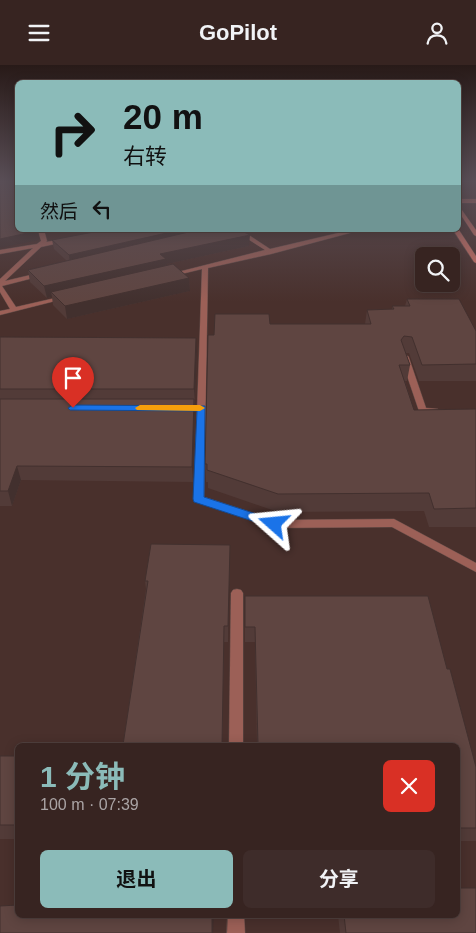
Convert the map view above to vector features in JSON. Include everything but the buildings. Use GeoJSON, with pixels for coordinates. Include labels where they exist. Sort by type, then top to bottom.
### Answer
{"type":"FeatureCollection","features":[{"type":"Feature","properties":{"kind":"main road"},"geometry":{"type":"LineString","coordinates":[[467,221],[476,234]]}},
{"type":"Feature","properties":{"kind":"main road"},"geometry":{"type":"LineString","coordinates":[[457,232],[476,261]]}},
{"type":"Feature","properties":{"kind":"lane"},"geometry":{"type":"LineString","coordinates":[[0,284],[44,241],[42,232]]}},
{"type":"Feature","properties":{"kind":"lane"},"geometry":{"type":"LineString","coordinates":[[240,232],[271,251]]}},
{"type":"Feature","properties":{"kind":"lane"},"geometry":{"type":"LineString","coordinates":[[157,277],[350,232]]}},
{"type":"Feature","properties":{"kind":"lane"},"geometry":{"type":"LineString","coordinates":[[0,252],[74,239]]}},
{"type":"Feature","properties":{"kind":"lane"},"geometry":{"type":"LineString","coordinates":[[205,266],[197,408],[198,499],[274,524],[394,523],[476,568]]}},
{"type":"Feature","properties":{"kind":"lane"},"geometry":{"type":"LineString","coordinates":[[0,284],[48,272]]}},
{"type":"Feature","properties":{"kind":"lane"},"geometry":{"type":"LineString","coordinates":[[0,284],[14,310]]}},
{"type":"Feature","properties":{"kind":"lane"},"geometry":{"type":"LineString","coordinates":[[0,313],[72,297]]}},
{"type":"Feature","properties":{"kind":"lane"},"geometry":{"type":"LineString","coordinates":[[404,356],[423,411],[441,411]]}},
{"type":"Feature","properties":{"kind":"lane"},"geometry":{"type":"LineString","coordinates":[[236,743],[237,593]]}},
{"type":"Feature","properties":{"kind":"lane"},"geometry":{"type":"LineString","coordinates":[[236,918],[236,933]]}},
{"type":"Feature","properties":{"kind":"slow traffic"},"geometry":{"type":"LineString","coordinates":[[140,408],[200,408]]}},
{"type":"Feature","properties":{"kind":"route"},"geometry":{"type":"LineString","coordinates":[[73,408],[202,408],[198,499],[274,524]]}}]}
